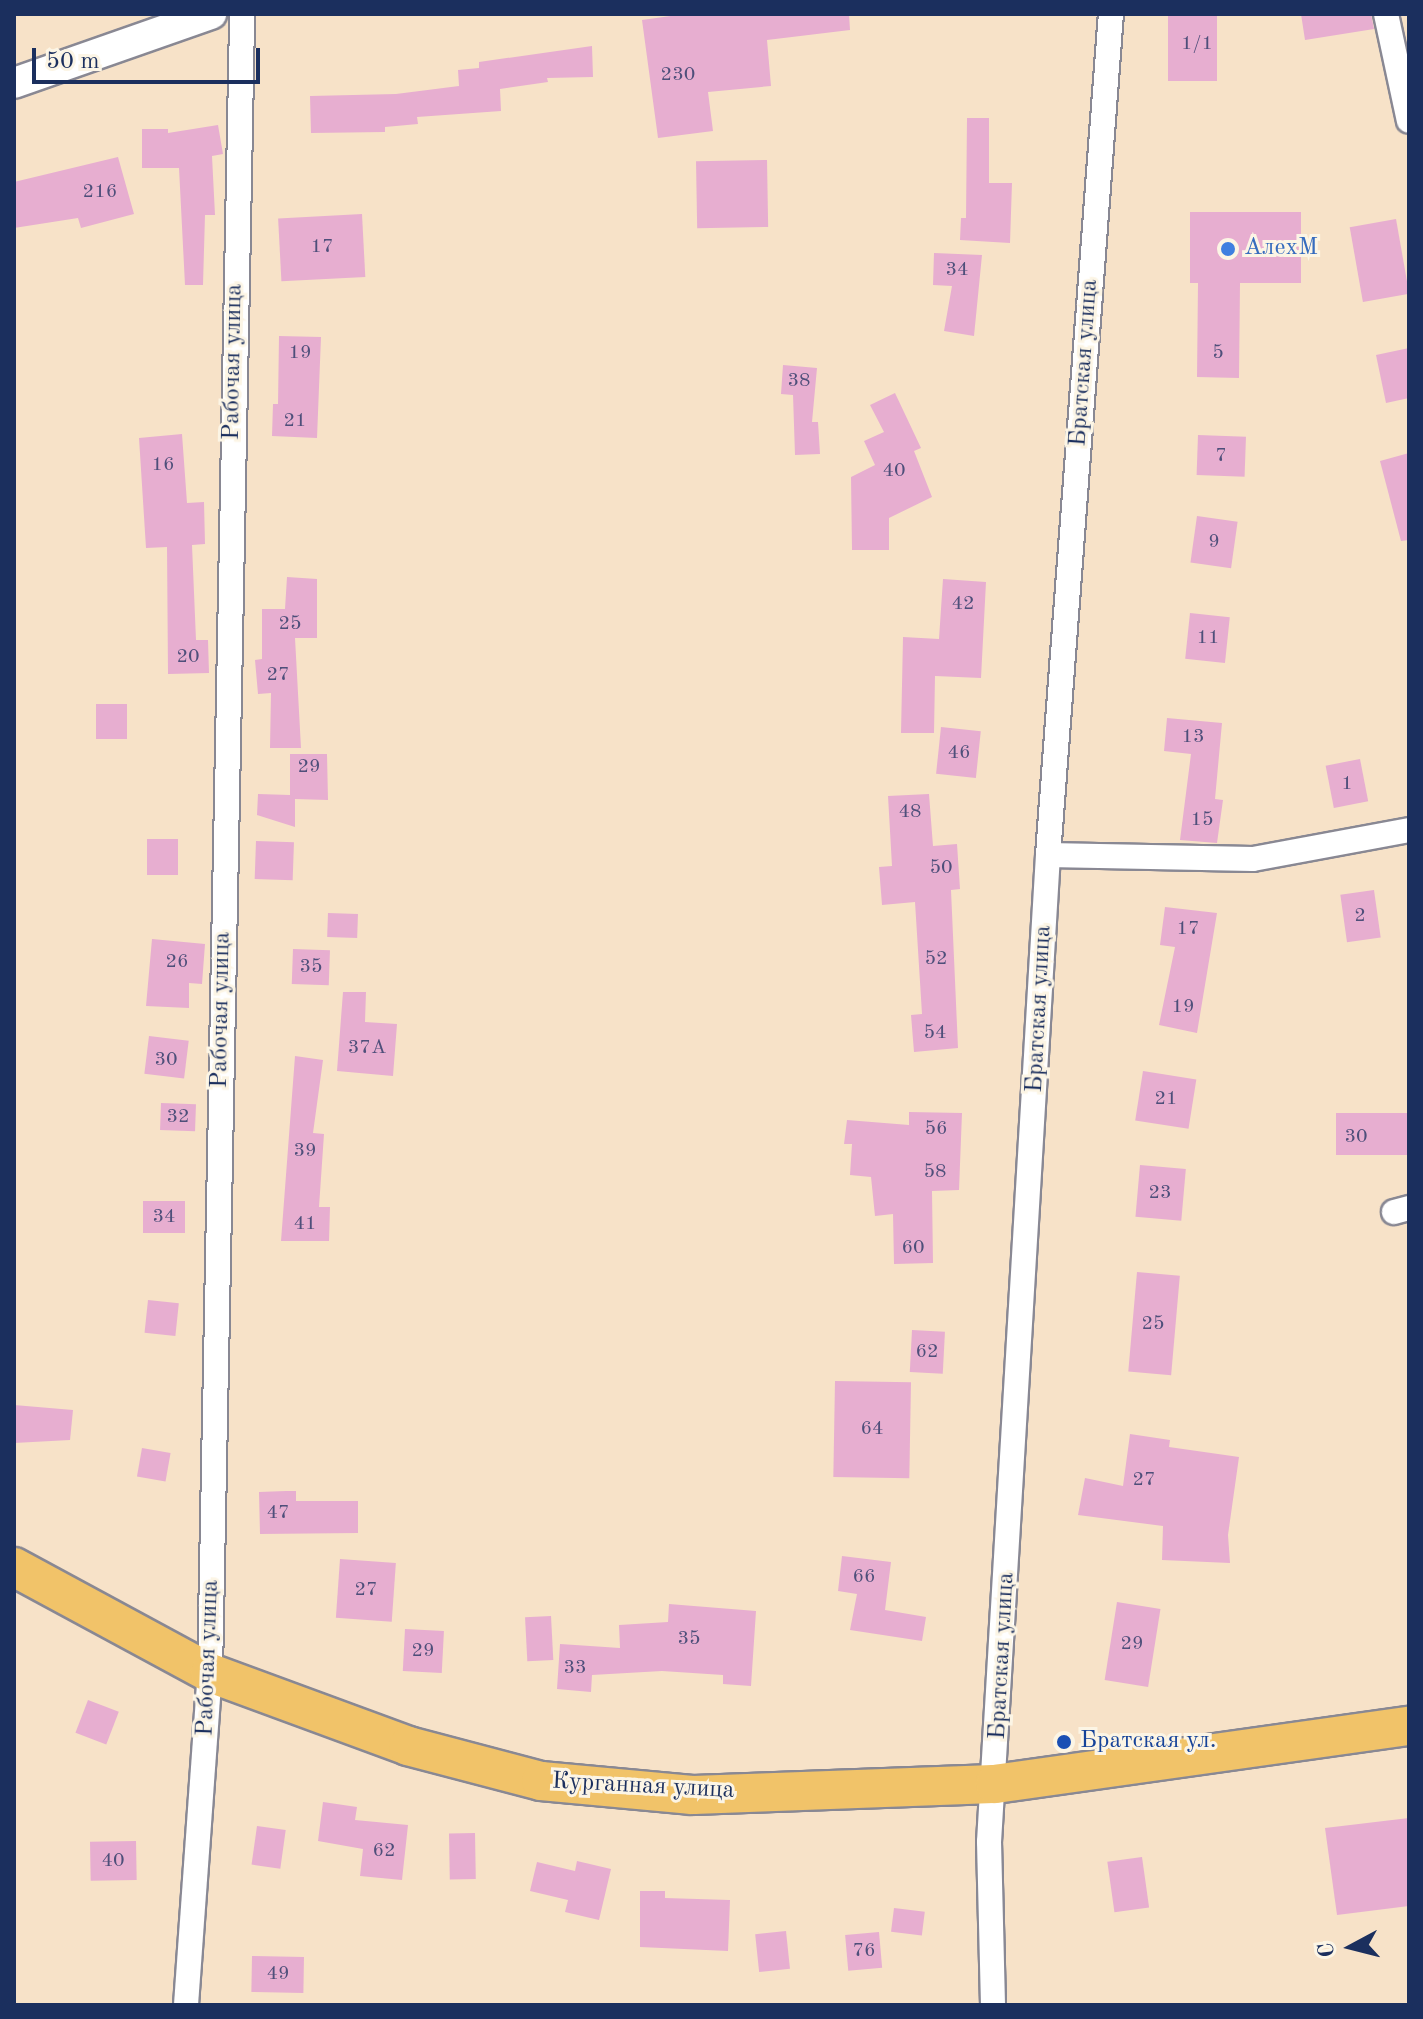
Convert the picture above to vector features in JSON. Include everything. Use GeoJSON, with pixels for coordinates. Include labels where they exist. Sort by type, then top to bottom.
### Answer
{"type":"FeatureCollection","features":[{"type":"Feature","properties":{"kind":"main road","name":"Курганная улица"},"geometry":{"type":"LineString","coordinates":[[14,1567],[210,1673],[408,1746],[541,1781],[692,1795],[995,1784],[1409,1726]]}},
{"type":"Feature","properties":{"kind":"street"},"geometry":{"type":"LineString","coordinates":[[14,83],[211,14]]}},
{"type":"Feature","properties":{"kind":"street","name":"Рабочая улица"},"geometry":{"type":"LineString","coordinates":[[186,2005],[210,1673],[242,14]]}},
{"type":"Feature","properties":{"kind":"street","name":"Братская улица"},"geometry":{"type":"LineString","coordinates":[[993,2005],[989,1842],[995,1784],[1048,855],[1111,14]]}},
{"type":"Feature","properties":{"kind":"street"},"geometry":{"type":"LineString","coordinates":[[1386,14],[1409,121]]}},
{"type":"Feature","properties":{"kind":"street"},"geometry":{"type":"LineString","coordinates":[[1048,855],[1253,859],[1409,830]]}},
{"type":"Feature","properties":{"kind":"building"},"geometry":{"type":"Polygon","coordinates":[[[685,14],[849,14],[850,30],[767,40],[771,86],[708,92],[713,131],[658,138],[642,20],[685,14]]]}},
{"type":"Feature","properties":{"kind":"building"},"geometry":{"type":"Polygon","coordinates":[[[1168,14],[1217,14],[1217,81],[1168,81],[1168,14]]]}},
{"type":"Feature","properties":{"kind":"building"},"geometry":{"type":"Polygon","coordinates":[[[1301,14],[1371,14],[1374,29],[1305,40],[1301,14]]]}},
{"type":"Feature","properties":{"kind":"building"},"geometry":{"type":"Polygon","coordinates":[[[592,46],[593,77],[547,78],[548,82],[500,89],[501,111],[417,117],[418,124],[385,127],[385,132],[311,133],[310,96],[396,94],[459,86],[458,70],[479,68],[479,62],[592,46]]]}},
{"type":"Feature","properties":{"kind":"building"},"geometry":{"type":"Polygon","coordinates":[[[967,118],[989,118],[989,183],[1012,183],[1010,243],[960,240],[961,218],[966,218],[967,118]]]}},
{"type":"Feature","properties":{"kind":"building"},"geometry":{"type":"Polygon","coordinates":[[[218,125],[223,154],[212,156],[215,215],[205,215],[203,285],[185,285],[179,168],[142,168],[142,129],[168,129],[168,133],[218,125]]]}},
{"type":"Feature","properties":{"kind":"building"},"geometry":{"type":"Polygon","coordinates":[[[118,157],[134,214],[81,228],[78,218],[14,228],[14,182],[118,157]]]}},
{"type":"Feature","properties":{"kind":"building"},"geometry":{"type":"Polygon","coordinates":[[[767,160],[768,227],[697,228],[696,161],[767,160]]]}},
{"type":"Feature","properties":{"kind":"building"},"geometry":{"type":"Polygon","coordinates":[[[1190,212],[1301,212],[1301,283],[1240,283],[1239,378],[1197,377],[1198,283],[1190,283],[1190,212]]]}},
{"type":"Feature","properties":{"kind":"building"},"geometry":{"type":"Polygon","coordinates":[[[362,214],[365,277],[281,281],[278,218],[362,214]]]}},
{"type":"Feature","properties":{"kind":"building"},"geometry":{"type":"Polygon","coordinates":[[[1396,219],[1409,294],[1363,302],[1350,227],[1396,219]]]}},
{"type":"Feature","properties":{"kind":"building"},"geometry":{"type":"Polygon","coordinates":[[[934,253],[982,255],[974,336],[944,331],[952,286],[933,285],[934,253]]]}},
{"type":"Feature","properties":{"kind":"building"},"geometry":{"type":"Polygon","coordinates":[[[279,336],[321,337],[317,438],[272,436],[273,404],[278,404],[279,336]]]}},
{"type":"Feature","properties":{"kind":"building"},"geometry":{"type":"Polygon","coordinates":[[[1409,348],[1409,398],[1386,403],[1376,355],[1409,348]]]}},
{"type":"Feature","properties":{"kind":"building"},"geometry":{"type":"Polygon","coordinates":[[[783,365],[817,368],[812,422],[818,422],[820,454],[795,455],[793,395],[781,394],[783,365]]]}},
{"type":"Feature","properties":{"kind":"building"},"geometry":{"type":"Polygon","coordinates":[[[895,393],[921,448],[914,451],[932,497],[889,518],[889,550],[852,550],[851,477],[875,465],[864,441],[884,432],[870,405],[895,393]]]}},
{"type":"Feature","properties":{"kind":"building"},"geometry":{"type":"Polygon","coordinates":[[[182,434],[187,503],[204,502],[205,544],[192,545],[196,640],[208,640],[209,673],[168,674],[167,547],[146,548],[139,438],[182,434]]]}},
{"type":"Feature","properties":{"kind":"building"},"geometry":{"type":"Polygon","coordinates":[[[1198,435],[1246,437],[1245,477],[1197,475],[1198,435]]]}},
{"type":"Feature","properties":{"kind":"building"},"geometry":{"type":"Polygon","coordinates":[[[1409,453],[1409,540],[1401,541],[1380,461],[1409,453]]]}},
{"type":"Feature","properties":{"kind":"building"},"geometry":{"type":"Polygon","coordinates":[[[1197,516],[1238,522],[1231,568],[1190,563],[1197,516]]]}},
{"type":"Feature","properties":{"kind":"building"},"geometry":{"type":"Polygon","coordinates":[[[287,577],[317,579],[317,638],[295,638],[301,748],[270,748],[271,693],[258,694],[255,660],[262,659],[262,609],[285,609],[287,577]]]}},
{"type":"Feature","properties":{"kind":"building"},"geometry":{"type":"Polygon","coordinates":[[[943,579],[986,582],[981,678],[935,676],[934,733],[901,733],[903,637],[939,639],[943,579]]]}},
{"type":"Feature","properties":{"kind":"building"},"geometry":{"type":"Polygon","coordinates":[[[1190,613],[1230,617],[1225,663],[1185,659],[1190,613]]]}},
{"type":"Feature","properties":{"kind":"building"},"geometry":{"type":"Polygon","coordinates":[[[96,704],[127,704],[127,739],[96,739],[96,704]]]}},
{"type":"Feature","properties":{"kind":"building"},"geometry":{"type":"Polygon","coordinates":[[[1167,718],[1222,723],[1215,799],[1223,800],[1217,843],[1180,840],[1191,754],[1164,751],[1167,718]]]}},
{"type":"Feature","properties":{"kind":"building"},"geometry":{"type":"Polygon","coordinates":[[[941,727],[981,731],[976,778],[936,774],[941,727]]]}},
{"type":"Feature","properties":{"kind":"building"},"geometry":{"type":"Polygon","coordinates":[[[290,754],[327,754],[328,800],[295,799],[295,827],[257,815],[258,794],[290,795],[290,754]]]}},
{"type":"Feature","properties":{"kind":"building"},"geometry":{"type":"Polygon","coordinates":[[[1360,759],[1368,801],[1334,808],[1326,766],[1360,759]]]}},
{"type":"Feature","properties":{"kind":"building"},"geometry":{"type":"Polygon","coordinates":[[[929,794],[933,846],[957,844],[960,889],[951,890],[958,1048],[914,1052],[911,1015],[922,1014],[915,902],[882,905],[879,867],[892,866],[888,796],[929,794]]]}},
{"type":"Feature","properties":{"kind":"building"},"geometry":{"type":"Polygon","coordinates":[[[147,839],[178,839],[178,875],[147,875],[147,839]]]}},
{"type":"Feature","properties":{"kind":"building"},"geometry":{"type":"Polygon","coordinates":[[[256,841],[294,842],[293,880],[255,879],[256,841]]]}},
{"type":"Feature","properties":{"kind":"building"},"geometry":{"type":"Polygon","coordinates":[[[1374,890],[1381,938],[1347,942],[1340,895],[1374,890]]]}},
{"type":"Feature","properties":{"kind":"building"},"geometry":{"type":"Polygon","coordinates":[[[1165,907],[1217,913],[1197,1033],[1159,1025],[1175,947],[1160,945],[1165,907]]]}},
{"type":"Feature","properties":{"kind":"building"},"geometry":{"type":"Polygon","coordinates":[[[328,913],[358,914],[357,938],[327,937],[328,913]]]}},
{"type":"Feature","properties":{"kind":"building"},"geometry":{"type":"Polygon","coordinates":[[[152,939],[205,944],[202,984],[189,983],[189,1008],[146,1006],[152,939]]]}},
{"type":"Feature","properties":{"kind":"building"},"geometry":{"type":"Polygon","coordinates":[[[293,949],[330,950],[329,985],[292,984],[293,949]]]}},
{"type":"Feature","properties":{"kind":"building"},"geometry":{"type":"Polygon","coordinates":[[[343,992],[366,992],[365,1022],[397,1024],[393,1076],[337,1071],[343,992]]]}},
{"type":"Feature","properties":{"kind":"building"},"geometry":{"type":"Polygon","coordinates":[[[149,1036],[189,1041],[184,1079],[144,1074],[149,1036]]]}},
{"type":"Feature","properties":{"kind":"building"},"geometry":{"type":"Polygon","coordinates":[[[295,1056],[323,1060],[313,1133],[324,1134],[319,1207],[330,1207],[329,1241],[281,1241],[295,1056]]]}},
{"type":"Feature","properties":{"kind":"building"},"geometry":{"type":"Polygon","coordinates":[[[1143,1071],[1196,1079],[1189,1129],[1135,1120],[1143,1071]]]}},
{"type":"Feature","properties":{"kind":"building"},"geometry":{"type":"Polygon","coordinates":[[[161,1103],[196,1104],[195,1131],[160,1130],[161,1103]]]}},
{"type":"Feature","properties":{"kind":"building"},"geometry":{"type":"Polygon","coordinates":[[[909,1112],[962,1113],[959,1190],[932,1191],[933,1263],[894,1264],[893,1214],[875,1216],[871,1177],[850,1175],[852,1144],[844,1144],[847,1120],[909,1125],[909,1112]]]}},
{"type":"Feature","properties":{"kind":"building"},"geometry":{"type":"Polygon","coordinates":[[[1336,1113],[1409,1113],[1409,1155],[1336,1155],[1336,1113]]]}},
{"type":"Feature","properties":{"kind":"building"},"geometry":{"type":"Polygon","coordinates":[[[1140,1165],[1186,1169],[1181,1221],[1135,1217],[1140,1165]]]}},
{"type":"Feature","properties":{"kind":"building"},"geometry":{"type":"Polygon","coordinates":[[[143,1201],[185,1201],[185,1233],[143,1233],[143,1201]]]}},
{"type":"Feature","properties":{"kind":"building"},"geometry":{"type":"Polygon","coordinates":[[[1137,1272],[1180,1276],[1171,1375],[1128,1372],[1137,1272]]]}},
{"type":"Feature","properties":{"kind":"building"},"geometry":{"type":"Polygon","coordinates":[[[148,1300],[179,1303],[175,1336],[145,1333],[148,1300]]]}},
{"type":"Feature","properties":{"kind":"building"},"geometry":{"type":"Polygon","coordinates":[[[912,1330],[945,1332],[943,1374],[910,1372],[912,1330]]]}},
{"type":"Feature","properties":{"kind":"building"},"geometry":{"type":"Polygon","coordinates":[[[835,1381],[911,1382],[909,1478],[833,1477],[835,1381]]]}},
{"type":"Feature","properties":{"kind":"building"},"geometry":{"type":"Polygon","coordinates":[[[14,1405],[73,1410],[70,1440],[14,1443],[14,1405]]]}},
{"type":"Feature","properties":{"kind":"building"},"geometry":{"type":"Polygon","coordinates":[[[1130,1434],[1170,1440],[1169,1447],[1239,1457],[1228,1535],[1230,1563],[1162,1560],[1163,1526],[1078,1515],[1085,1478],[1123,1486],[1130,1434]]]}},
{"type":"Feature","properties":{"kind":"building"},"geometry":{"type":"Polygon","coordinates":[[[142,1448],[171,1453],[166,1482],[137,1477],[142,1448]]]}},
{"type":"Feature","properties":{"kind":"building"},"geometry":{"type":"Polygon","coordinates":[[[296,1491],[296,1501],[358,1501],[358,1533],[260,1534],[259,1492],[296,1491]]]}},
{"type":"Feature","properties":{"kind":"building"},"geometry":{"type":"Polygon","coordinates":[[[842,1556],[891,1562],[885,1610],[926,1617],[922,1641],[850,1630],[857,1594],[838,1591],[842,1556]]]}},
{"type":"Feature","properties":{"kind":"building"},"geometry":{"type":"Polygon","coordinates":[[[340,1559],[396,1563],[392,1622],[336,1618],[340,1559]]]}},
{"type":"Feature","properties":{"kind":"building"},"geometry":{"type":"Polygon","coordinates":[[[1117,1602],[1160,1609],[1148,1687],[1105,1680],[1117,1602]]]}},
{"type":"Feature","properties":{"kind":"building"},"geometry":{"type":"Polygon","coordinates":[[[669,1604],[756,1611],[751,1686],[723,1684],[723,1675],[662,1671],[592,1675],[591,1692],[557,1689],[560,1644],[620,1648],[619,1625],[668,1622],[669,1604]]]}},
{"type":"Feature","properties":{"kind":"building"},"geometry":{"type":"Polygon","coordinates":[[[551,1616],[553,1660],[527,1661],[525,1617],[551,1616]]]}},
{"type":"Feature","properties":{"kind":"building"},"geometry":{"type":"Polygon","coordinates":[[[405,1629],[444,1631],[442,1673],[403,1671],[405,1629]]]}},
{"type":"Feature","properties":{"kind":"building"},"geometry":{"type":"Polygon","coordinates":[[[88,1700],[119,1712],[106,1745],[75,1733],[88,1700]]]}},
{"type":"Feature","properties":{"kind":"building"},"geometry":{"type":"Polygon","coordinates":[[[323,1802],[357,1807],[355,1820],[408,1825],[402,1880],[360,1876],[363,1849],[318,1841],[323,1802]]]}},
{"type":"Feature","properties":{"kind":"building"},"geometry":{"type":"Polygon","coordinates":[[[1409,1818],[1409,1906],[1337,1915],[1325,1828],[1409,1818]]]}},
{"type":"Feature","properties":{"kind":"building"},"geometry":{"type":"Polygon","coordinates":[[[257,1826],[286,1830],[280,1869],[252,1865],[257,1826]]]}},
{"type":"Feature","properties":{"kind":"building"},"geometry":{"type":"Polygon","coordinates":[[[449,1833],[475,1833],[476,1879],[450,1879],[449,1833]]]}},
{"type":"Feature","properties":{"kind":"building"},"geometry":{"type":"Polygon","coordinates":[[[136,1841],[137,1880],[91,1881],[90,1842],[136,1841]]]}},
{"type":"Feature","properties":{"kind":"building"},"geometry":{"type":"Polygon","coordinates":[[[1142,1857],[1149,1908],[1114,1912],[1107,1862],[1142,1857]]]}},
{"type":"Feature","properties":{"kind":"building"},"geometry":{"type":"Polygon","coordinates":[[[577,1861],[611,1869],[599,1920],[565,1912],[568,1900],[530,1891],[537,1862],[575,1871],[577,1861]]]}},
{"type":"Feature","properties":{"kind":"building"},"geometry":{"type":"Polygon","coordinates":[[[640,1891],[665,1891],[665,1898],[730,1900],[728,1951],[640,1947],[640,1891]]]}},
{"type":"Feature","properties":{"kind":"building"},"geometry":{"type":"Polygon","coordinates":[[[894,1908],[925,1912],[922,1936],[891,1932],[894,1908]]]}},
{"type":"Feature","properties":{"kind":"building"},"geometry":{"type":"Polygon","coordinates":[[[786,1931],[790,1969],[759,1972],[755,1934],[786,1931]]]}},
{"type":"Feature","properties":{"kind":"building"},"geometry":{"type":"Polygon","coordinates":[[[879,1932],[882,1968],[848,1971],[845,1935],[879,1932]]]}},
{"type":"Feature","properties":{"kind":"building"},"geometry":{"type":"Polygon","coordinates":[[[252,1956],[304,1957],[303,1993],[251,1992],[252,1956]]]}},
{"type":"Feature","properties":{"kind":"place","name":"АлехМ"},"geometry":{"type":"Point","coordinates":[1228,249]}},
{"type":"Feature","properties":{"kind":"place","name":"Братская ул."},"geometry":{"type":"Point","coordinates":[1064,1742]}}]}
